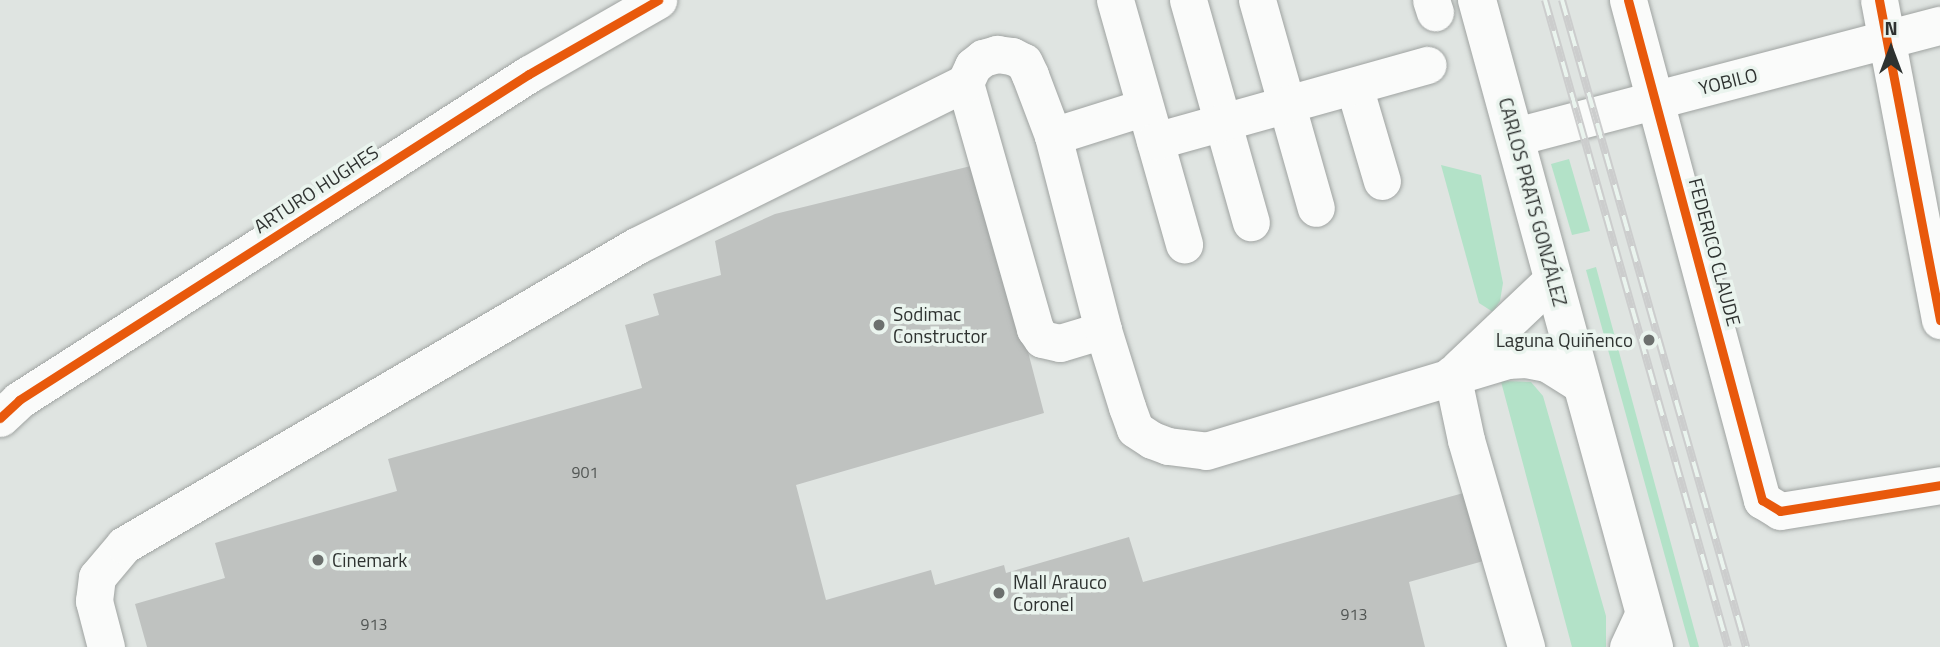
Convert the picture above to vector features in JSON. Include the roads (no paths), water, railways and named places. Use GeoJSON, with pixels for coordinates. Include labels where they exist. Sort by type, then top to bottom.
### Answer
{"type":"FeatureCollection","features":[{"type":"Feature","properties":{"kind":"main road","name":"CARLOS PRATS GONZÁLEZ"},"geometry":{"type":"LineString","coordinates":[[1477,0],[1649,629]]}},
{"type":"Feature","properties":{"kind":"main road","name":"YOBILO"},"geometry":{"type":"LineString","coordinates":[[1516,137],[1940,26]]}},
{"type":"Feature","properties":{"kind":"street"},"geometry":{"type":"LineString","coordinates":[[1115,0],[1184,244]]}},
{"type":"Feature","properties":{"kind":"street"},"geometry":{"type":"LineString","coordinates":[[1188,0],[1251,222]]}},
{"type":"Feature","properties":{"kind":"street"},"geometry":{"type":"LineString","coordinates":[[1257,0],[1316,208]]}},
{"type":"Feature","properties":{"kind":"street","name":"FEDERICO CLAUDE"},"geometry":{"type":"LineString","coordinates":[[1628,0],[1657,99],[1760,494],[1772,509],[1789,510],[1940,485]]}},
{"type":"Feature","properties":{"kind":"street"},"geometry":{"type":"LineString","coordinates":[[1879,0],[1940,320]]}},
{"type":"Feature","properties":{"kind":"street","name":"ARTURO HUGHES"},"geometry":{"type":"LineString","coordinates":[[0,418],[19,400],[643,4]]}},
{"type":"Feature","properties":{"kind":"street"},"geometry":{"type":"LineString","coordinates":[[106,647],[94,601],[97,577],[124,545],[636,246],[965,83],[973,66],[983,58],[997,54],[1012,56],[1024,62],[1053,136],[1103,330],[1135,429],[1168,446],[1206,451],[1489,363],[1526,359],[1546,363],[1582,384]]}},
{"type":"Feature","properties":{"kind":"street"},"geometry":{"type":"LineString","coordinates":[[1053,136],[1150,124],[1223,122],[1428,65]]}},
{"type":"Feature","properties":{"kind":"street"},"geometry":{"type":"LineString","coordinates":[[965,83],[1035,328],[1042,339],[1060,343],[1103,330]]}},
{"type":"Feature","properties":{"kind":"street"},"geometry":{"type":"LineString","coordinates":[[1354,86],[1382,181]]}},
{"type":"Feature","properties":{"kind":"street"},"geometry":{"type":"LineString","coordinates":[[1452,374],[1553,279]]}},
{"type":"Feature","properties":{"kind":"street"},"geometry":{"type":"LineString","coordinates":[[1452,374],[1466,440],[1526,647]]}},
{"type":"Feature","properties":{"kind":"street"},"geometry":{"type":"LineString","coordinates":[[1628,647],[1649,629]]}},
{"type":"Feature","properties":{"kind":"railway"},"geometry":{"type":"LineString","coordinates":[[1545,0],[1728,647]]}},
{"type":"Feature","properties":{"kind":"railway"},"geometry":{"type":"LineString","coordinates":[[1562,0],[1746,647]]}},
{"type":"Feature","properties":{"kind":"place","name":"Sodimac Constructor"},"geometry":{"type":"Point","coordinates":[879,325]}},
{"type":"Feature","properties":{"kind":"place","name":"Laguna Quiñenco"},"geometry":{"type":"Point","coordinates":[1649,340]}},
{"type":"Feature","properties":{"kind":"place","name":"Cinemark"},"geometry":{"type":"Point","coordinates":[318,560]}},
{"type":"Feature","properties":{"kind":"place","name":"Mall Arauco Coronel"},"geometry":{"type":"Point","coordinates":[999,593]}}]}
